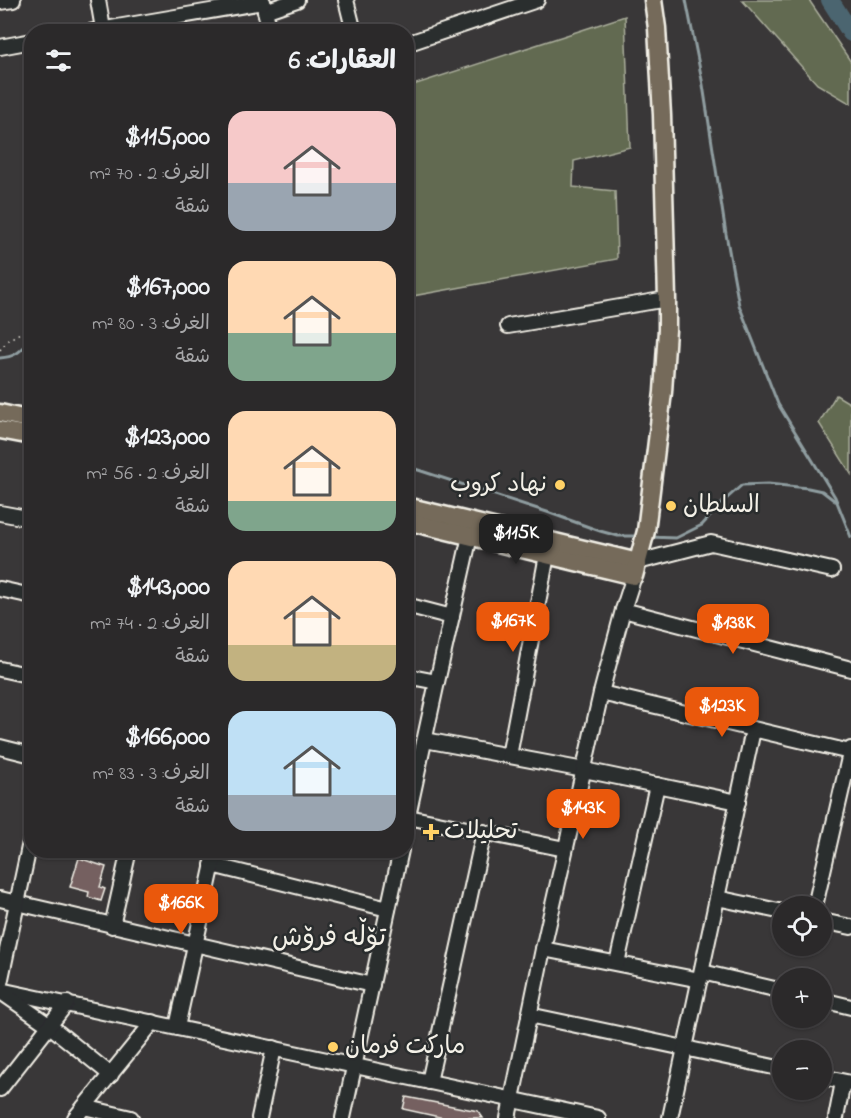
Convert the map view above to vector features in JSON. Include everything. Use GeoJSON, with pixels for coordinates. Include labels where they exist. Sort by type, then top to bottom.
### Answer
{"type":"FeatureCollection","features":[{"type":"Feature","properties":{"kind":"main road"},"geometry":{"type":"LineString","coordinates":[[414,523],[636,569],[645,537],[663,392],[668,299],[662,115],[657,28],[653,0]]}},
{"type":"Feature","properties":{"kind":"main road"},"geometry":{"type":"LineString","coordinates":[[0,413],[24,418]]}},
{"type":"Feature","properties":{"kind":"main road"},"geometry":{"type":"LineString","coordinates":[[0,430],[24,434]]}},
{"type":"Feature","properties":{"kind":"main road"},"geometry":{"type":"LineString","coordinates":[[414,508],[556,552]]}},
{"type":"Feature","properties":{"kind":"street"},"geometry":{"type":"LineString","coordinates":[[0,2],[13,0]]}},
{"type":"Feature","properties":{"kind":"street"},"geometry":{"type":"LineString","coordinates":[[98,0],[102,24]]}},
{"type":"Feature","properties":{"kind":"street"},"geometry":{"type":"LineString","coordinates":[[135,24],[297,0]]}},
{"type":"Feature","properties":{"kind":"street"},"geometry":{"type":"LineString","coordinates":[[346,0],[352,24]]}},
{"type":"Feature","properties":{"kind":"street"},"geometry":{"type":"LineString","coordinates":[[414,41],[537,0]]}},
{"type":"Feature","properties":{"kind":"street"},"geometry":{"type":"LineString","coordinates":[[263,4],[268,24]]}},
{"type":"Feature","properties":{"kind":"street"},"geometry":{"type":"LineString","coordinates":[[0,47],[24,42]]}},
{"type":"Feature","properties":{"kind":"street"},"geometry":{"type":"LineString","coordinates":[[508,326],[668,299]]}},
{"type":"Feature","properties":{"kind":"street"},"geometry":{"type":"LineString","coordinates":[[0,513],[24,518]]}},
{"type":"Feature","properties":{"kind":"street"},"geometry":{"type":"LineString","coordinates":[[414,758],[425,740],[470,536]]}},
{"type":"Feature","properties":{"kind":"street"},"geometry":{"type":"LineString","coordinates":[[508,1118],[543,949],[601,693],[636,569],[711,543],[832,570]]}},
{"type":"Feature","properties":{"kind":"street"},"geometry":{"type":"LineString","coordinates":[[509,756],[556,552]]}},
{"type":"Feature","properties":{"kind":"street"},"geometry":{"type":"LineString","coordinates":[[0,590],[24,594]]}},
{"type":"Feature","properties":{"kind":"street"},"geometry":{"type":"LineString","coordinates":[[414,607],[452,617]]}},
{"type":"Feature","properties":{"kind":"street"},"geometry":{"type":"LineString","coordinates":[[623,610],[851,669]]}},
{"type":"Feature","properties":{"kind":"street"},"geometry":{"type":"LineString","coordinates":[[0,669],[24,674]]}},
{"type":"Feature","properties":{"kind":"street"},"geometry":{"type":"LineString","coordinates":[[414,678],[436,682]]}},
{"type":"Feature","properties":{"kind":"street"},"geometry":{"type":"LineString","coordinates":[[601,693],[753,730],[851,750],[817,896]]}},
{"type":"Feature","properties":{"kind":"street"},"geometry":{"type":"LineString","coordinates":[[670,1118],[753,730]]}},
{"type":"Feature","properties":{"kind":"street"},"geometry":{"type":"LineString","coordinates":[[425,740],[738,802]]}},
{"type":"Feature","properties":{"kind":"street"},"geometry":{"type":"LineString","coordinates":[[0,747],[24,753]]}},
{"type":"Feature","properties":{"kind":"street"},"geometry":{"type":"LineString","coordinates":[[617,963],[657,785]]}},
{"type":"Feature","properties":{"kind":"street"},"geometry":{"type":"LineString","coordinates":[[414,822],[484,832],[565,849]]}},
{"type":"Feature","properties":{"kind":"street"},"geometry":{"type":"LineString","coordinates":[[429,1082],[484,832]]}},
{"type":"Feature","properties":{"kind":"street"},"geometry":{"type":"LineString","coordinates":[[0,983],[27,858]]}},
{"type":"Feature","properties":{"kind":"street"},"geometry":{"type":"LineString","coordinates":[[112,926],[127,858]]}},
{"type":"Feature","properties":{"kind":"street"},"geometry":{"type":"LineString","coordinates":[[177,1027],[214,858]]}},
{"type":"Feature","properties":{"kind":"street"},"geometry":{"type":"LineString","coordinates":[[343,1118],[399,858]]}},
{"type":"Feature","properties":{"kind":"street"},"geometry":{"type":"LineString","coordinates":[[212,865],[388,909]]}},
{"type":"Feature","properties":{"kind":"street"},"geometry":{"type":"LineString","coordinates":[[717,898],[772,910]]}},
{"type":"Feature","properties":{"kind":"street"},"geometry":{"type":"LineString","coordinates":[[0,899],[372,985]]}},
{"type":"Feature","properties":{"kind":"street"},"geometry":{"type":"LineString","coordinates":[[832,923],[851,927]]}},
{"type":"Feature","properties":{"kind":"street"},"geometry":{"type":"LineString","coordinates":[[543,949],[772,989]]}},
{"type":"Feature","properties":{"kind":"street"},"geometry":{"type":"LineString","coordinates":[[0,991],[67,1003],[512,1099],[562,1114],[598,1118]]}},
{"type":"Feature","properties":{"kind":"street"},"geometry":{"type":"LineString","coordinates":[[0,991],[50,1026],[111,1075]]}},
{"type":"Feature","properties":{"kind":"street"},"geometry":{"type":"LineString","coordinates":[[832,1002],[851,1007]]}},
{"type":"Feature","properties":{"kind":"street"},"geometry":{"type":"LineString","coordinates":[[0,1089],[67,1003]]}},
{"type":"Feature","properties":{"kind":"street"},"geometry":{"type":"LineString","coordinates":[[529,1015],[772,1067]]}},
{"type":"Feature","properties":{"kind":"street"},"geometry":{"type":"LineString","coordinates":[[80,1112],[153,1022]]}},
{"type":"Feature","properties":{"kind":"street"},"geometry":{"type":"LineString","coordinates":[[259,1118],[274,1048]]}},
{"type":"Feature","properties":{"kind":"street"},"geometry":{"type":"LineString","coordinates":[[832,1079],[847,1082],[836,1118]]}},
{"type":"Feature","properties":{"kind":"street"},"geometry":{"type":"LineString","coordinates":[[80,1112],[131,1118]]}},
{"type":"Feature","properties":{"kind":"path"},"geometry":{"type":"LineString","coordinates":[[0,350],[8,340],[24,331]]}},
{"type":"Feature","properties":{"kind":"green space"},"geometry":{"type":"Polygon","coordinates":[[[742,0],[809,0],[851,62],[851,104],[817,84],[742,0]]]}},
{"type":"Feature","properties":{"kind":"green space"},"geometry":{"type":"Polygon","coordinates":[[[625,16],[630,147],[574,161],[573,187],[615,191],[617,259],[414,296],[414,85],[625,16]]]}},
{"type":"Feature","properties":{"kind":"green space"},"geometry":{"type":"Polygon","coordinates":[[[836,395],[851,404],[851,474],[819,423],[836,395]]]}},
{"type":"Feature","properties":{"kind":"building"},"geometry":{"type":"Polygon","coordinates":[[[79,858],[106,867],[100,887],[105,889],[101,901],[88,897],[89,892],[70,887],[79,858]]]}},
{"type":"Feature","properties":{"kind":"building"},"geometry":{"type":"Polygon","coordinates":[[[406,1097],[478,1111],[483,1118],[444,1118],[403,1109],[406,1097]]]}},
{"type":"Feature","properties":{"kind":"waterway"},"geometry":{"type":"LineString","coordinates":[[686,0],[703,85],[739,305],[778,404],[835,497],[851,537]]}},
{"type":"Feature","properties":{"kind":"waterway"},"geometry":{"type":"LineString","coordinates":[[830,0],[851,33]]}},
{"type":"Feature","properties":{"kind":"waterway"},"geometry":{"type":"LineString","coordinates":[[0,358],[15,354],[24,348]]}},
{"type":"Feature","properties":{"kind":"waterway"},"geometry":{"type":"LineString","coordinates":[[414,469],[600,531],[618,536],[639,536]]}},
{"type":"Feature","properties":{"kind":"waterway"},"geometry":{"type":"LineString","coordinates":[[649,537],[676,538],[702,525],[742,485],[768,484],[808,488],[822,491],[835,501]]}},
{"type":"Feature","properties":{"kind":"place","name":"نهاد كروب"},"geometry":{"type":"Point","coordinates":[560,485]}},
{"type":"Feature","properties":{"kind":"place","name":"السلطان"},"geometry":{"type":"Point","coordinates":[671,506]}},
{"type":"Feature","properties":{"kind":"place","name":"تحلیلات"},"geometry":{"type":"Point","coordinates":[431,832]}},
{"type":"Feature","properties":{"kind":"place","name":"مارکت فرمان"},"geometry":{"type":"Point","coordinates":[333,1047]}},
{"type":"Feature","properties":{"kind":"district","name":"تۆڵە فرۆش"},"geometry":{"type":"Point","coordinates":[329,938]}}]}
